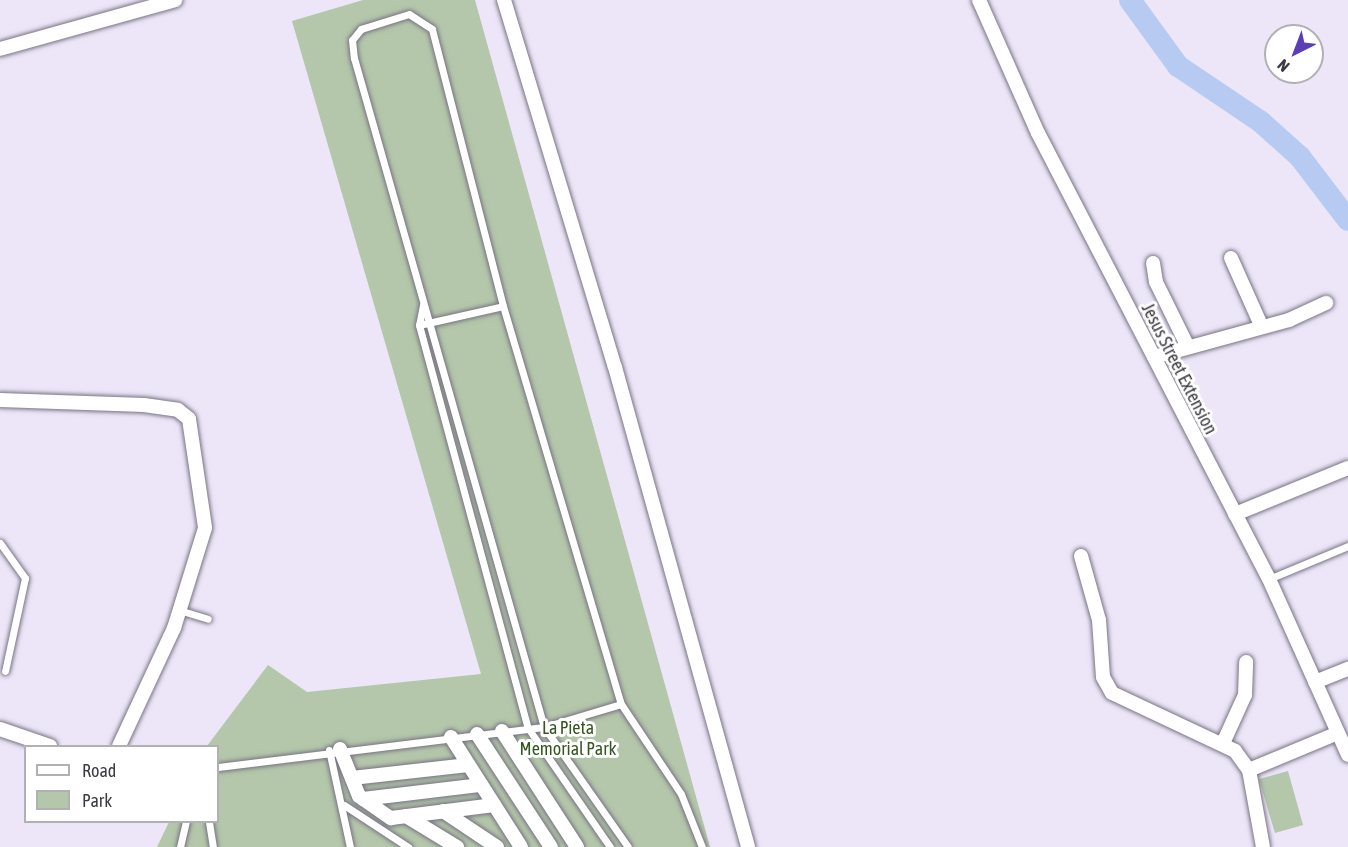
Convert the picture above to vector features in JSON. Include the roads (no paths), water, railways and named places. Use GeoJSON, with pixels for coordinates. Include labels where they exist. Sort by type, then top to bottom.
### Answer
{"type":"FeatureCollection","features":[{"type":"Feature","properties":{"kind":"street"},"geometry":{"type":"LineString","coordinates":[[0,49],[174,0]]}},
{"type":"Feature","properties":{"kind":"street"},"geometry":{"type":"LineString","coordinates":[[504,0],[615,368],[748,847]]}},
{"type":"Feature","properties":{"kind":"street","name":"Jesus Street Extension"},"geometry":{"type":"LineString","coordinates":[[979,0],[1038,134],[1269,579],[1348,755]]}},
{"type":"Feature","properties":{"kind":"street"},"geometry":{"type":"LineString","coordinates":[[1231,258],[1261,325]]}},
{"type":"Feature","properties":{"kind":"street"},"geometry":{"type":"LineString","coordinates":[[1153,263],[1156,282],[1187,345]]}},
{"type":"Feature","properties":{"kind":"street"},"geometry":{"type":"LineString","coordinates":[[1154,357],[1326,303]]}},
{"type":"Feature","properties":{"kind":"street"},"geometry":{"type":"LineString","coordinates":[[0,399],[144,405],[178,410],[189,419],[205,528],[179,610],[120,745]]}},
{"type":"Feature","properties":{"kind":"street"},"geometry":{"type":"LineString","coordinates":[[1235,514],[1348,468]]}},
{"type":"Feature","properties":{"kind":"street"},"geometry":{"type":"LineString","coordinates":[[1081,556],[1099,620],[1103,677],[1112,693],[1163,719],[1224,741],[1249,770],[1263,847]]}},
{"type":"Feature","properties":{"kind":"street"},"geometry":{"type":"LineString","coordinates":[[1224,741],[1245,695],[1246,662]]}},
{"type":"Feature","properties":{"kind":"street"},"geometry":{"type":"LineString","coordinates":[[1315,682],[1348,669]]}},
{"type":"Feature","properties":{"kind":"street"},"geometry":{"type":"LineString","coordinates":[[0,729],[44,745]]}},
{"type":"Feature","properties":{"kind":"street"},"geometry":{"type":"LineString","coordinates":[[502,731],[577,847]]}},
{"type":"Feature","properties":{"kind":"street"},"geometry":{"type":"LineString","coordinates":[[1249,770],[1338,733]]}},
{"type":"Feature","properties":{"kind":"street"},"geometry":{"type":"LineString","coordinates":[[477,734],[551,847]]}},
{"type":"Feature","properties":{"kind":"street"},"geometry":{"type":"LineString","coordinates":[[451,736],[521,847]]}},
{"type":"Feature","properties":{"kind":"street"},"geometry":{"type":"LineString","coordinates":[[335,750],[363,799],[391,818],[494,805]]}},
{"type":"Feature","properties":{"kind":"street"},"geometry":{"type":"LineString","coordinates":[[352,778],[468,765]]}},
{"type":"Feature","properties":{"kind":"street"},"geometry":{"type":"LineString","coordinates":[[363,799],[481,784]]}},
{"type":"Feature","properties":{"kind":"street"},"geometry":{"type":"LineString","coordinates":[[474,807],[507,824]]}},
{"type":"Feature","properties":{"kind":"street"},"geometry":{"type":"LineString","coordinates":[[443,811],[497,847]]}},
{"type":"Feature","properties":{"kind":"street"},"geometry":{"type":"LineString","coordinates":[[406,816],[457,847]]}},
{"type":"Feature","properties":{"kind":"lane"},"geometry":{"type":"LineString","coordinates":[[628,847],[544,727],[351,47],[361,29],[409,14],[423,19],[438,40],[503,306],[621,704],[681,794],[702,847]]}},
{"type":"Feature","properties":{"kind":"lane"},"geometry":{"type":"LineString","coordinates":[[423,305],[419,325],[528,728],[610,847]]}},
{"type":"Feature","properties":{"kind":"lane"},"geometry":{"type":"LineString","coordinates":[[419,325],[503,306]]}},
{"type":"Feature","properties":{"kind":"lane"},"geometry":{"type":"LineString","coordinates":[[0,543],[25,578],[5,671]]}},
{"type":"Feature","properties":{"kind":"lane"},"geometry":{"type":"LineString","coordinates":[[1269,579],[1348,546]]}},
{"type":"Feature","properties":{"kind":"lane"},"geometry":{"type":"LineString","coordinates":[[179,610],[208,619]]}},
{"type":"Feature","properties":{"kind":"lane"},"geometry":{"type":"LineString","coordinates":[[219,767],[335,750],[544,727],[621,704]]}},
{"type":"Feature","properties":{"kind":"lane"},"geometry":{"type":"LineString","coordinates":[[335,750],[350,847]]}},
{"type":"Feature","properties":{"kind":"lane"},"geometry":{"type":"LineString","coordinates":[[344,805],[408,847]]}},
{"type":"Feature","properties":{"kind":"lane"},"geometry":{"type":"LineString","coordinates":[[180,847],[186,823]]}},
{"type":"Feature","properties":{"kind":"lane"},"geometry":{"type":"LineString","coordinates":[[209,823],[213,847]]}},
{"type":"Feature","properties":{"kind":"waterway"},"geometry":{"type":"LineString","coordinates":[[1130,0],[1178,66],[1261,122],[1300,157],[1348,220]]}},
{"type":"Feature","properties":{"kind":"park label","name":"La Pieta Memorial Park"},"geometry":{"type":"Point","coordinates":[568,739]}}]}
